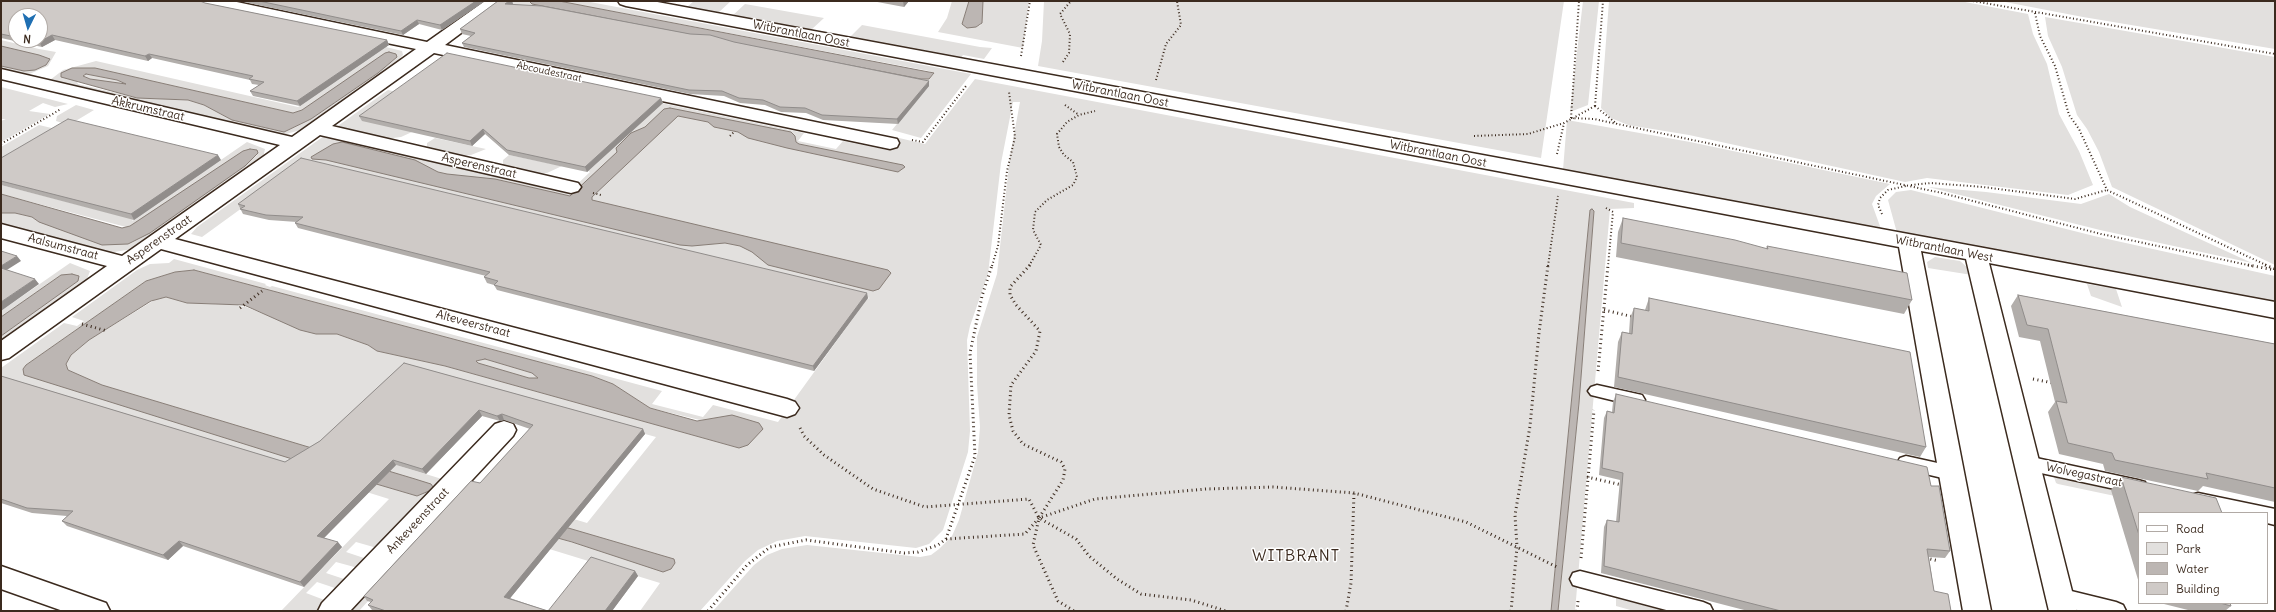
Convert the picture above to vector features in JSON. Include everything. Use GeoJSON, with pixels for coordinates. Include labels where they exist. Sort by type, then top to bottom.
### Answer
{"type":"FeatureCollection","features":[{"type":"Feature","properties":{"kind":"street","name":"Abcoudestraat"},"geometry":{"type":"LineString","coordinates":[[208,1],[890,143]]}},
{"type":"Feature","properties":{"kind":"street","name":"Asperenstraat"},"geometry":{"type":"LineString","coordinates":[[1,352],[496,1]]}},
{"type":"Feature","properties":{"kind":"street","name":"Witbrantlaan Oost"},"geometry":{"type":"LineString","coordinates":[[626,1],[1613,186]]}},
{"type":"Feature","properties":{"kind":"street","name":"Akkrumstraat"},"geometry":{"type":"LineString","coordinates":[[1,74],[295,143]]}},
{"type":"Feature","properties":{"kind":"street","name":"Asperenstraat"},"geometry":{"type":"LineString","coordinates":[[316,128],[571,187]]}},
{"type":"Feature","properties":{"kind":"street","name":"Witbrantlaan West"},"geometry":{"type":"LineString","coordinates":[[1613,186],[1976,256],[2275,310]]}},
{"type":"Feature","properties":{"kind":"street","name":"Aalsumstraat"},"geometry":{"type":"LineString","coordinates":[[1,230],[125,264]]}},
{"type":"Feature","properties":{"kind":"street","name":"Alteveerstraat"},"geometry":{"type":"LineString","coordinates":[[158,241],[787,408]]}},
{"type":"Feature","properties":{"kind":"street"},"geometry":{"type":"LineString","coordinates":[[1901,241],[1951,473],[1977,611]]}},
{"type":"Feature","properties":{"kind":"street","name":"Wolvegastraat"},"geometry":{"type":"LineString","coordinates":[[1976,256],[2061,604]]}},
{"type":"Feature","properties":{"kind":"street","name":"Ankeveenstraat"},"geometry":{"type":"LineString","coordinates":[[332,611],[504,430]]}},
{"type":"Feature","properties":{"kind":"street"},"geometry":{"type":"LineString","coordinates":[[1,577],[96,611]]}},
{"type":"Feature","properties":{"kind":"lane"},"geometry":{"type":"LineString","coordinates":[[1596,391],[1650,404]]}},
{"type":"Feature","properties":{"kind":"lane"},"geometry":{"type":"LineString","coordinates":[[1888,459],[1951,473]]}},
{"type":"Feature","properties":{"kind":"lane","name":"Wolvegastraat"},"geometry":{"type":"LineString","coordinates":[[2027,462],[2151,490]]}},
{"type":"Feature","properties":{"kind":"lane"},"geometry":{"type":"LineString","coordinates":[[2182,496],[2254,512]]}},
{"type":"Feature","properties":{"kind":"lane"},"geometry":{"type":"LineString","coordinates":[[1580,579],[1703,611]]}},
{"type":"Feature","properties":{"kind":"lane","name":"Wolvegastraat"},"geometry":{"type":"LineString","coordinates":[[2061,604],[2116,611]]}},
{"type":"Feature","properties":{"kind":"path"},"geometry":{"type":"LineString","coordinates":[[708,611],[747,565],[770,548],[806,540],[904,553],[918,552],[938,545],[946,539],[975,456],[970,353],[982,296],[998,246],[1007,171],[1015,137],[1009,92],[1017,75],[1030,1]]}},
{"type":"Feature","properties":{"kind":"path"},"geometry":{"type":"LineString","coordinates":[[1150,100],[1166,44],[1181,25],[1178,1]]}},
{"type":"Feature","properties":{"kind":"path"},"geometry":{"type":"LineString","coordinates":[[1571,118],[1578,1]]}},
{"type":"Feature","properties":{"kind":"path"},"geometry":{"type":"LineString","coordinates":[[1595,106],[1603,1]]}},
{"type":"Feature","properties":{"kind":"path"},"geometry":{"type":"LineString","coordinates":[[1973,1],[2275,54]]}},
{"type":"Feature","properties":{"kind":"path"},"geometry":{"type":"LineString","coordinates":[[2035,13],[2040,36],[2055,66],[2069,115],[2079,129],[2107,190],[2275,269]]}},
{"type":"Feature","properties":{"kind":"path"},"geometry":{"type":"LineString","coordinates":[[890,143],[896,136],[923,142],[980,68]]}},
{"type":"Feature","properties":{"kind":"path"},"geometry":{"type":"LineString","coordinates":[[1,144],[85,94]]}},
{"type":"Feature","properties":{"kind":"path"},"geometry":{"type":"LineString","coordinates":[[1469,136],[1497,137],[1528,134],[1564,123],[1595,106]]}},
{"type":"Feature","properties":{"kind":"path"},"geometry":{"type":"LineString","coordinates":[[1595,106],[1617,124]]}},
{"type":"Feature","properties":{"kind":"path"},"geometry":{"type":"LineString","coordinates":[[946,539],[1025,534],[1039,518],[1063,480],[1065,469],[1061,462],[1023,444],[1013,431],[1009,415],[1011,384],[1036,351],[1040,331],[1016,305],[1010,295],[1010,287],[1032,262],[1041,245],[1033,230],[1035,212],[1047,200],[1073,185],[1077,177],[1076,168],[1073,162],[1064,155],[1059,147],[1057,134],[1067,122],[1079,115]]}},
{"type":"Feature","properties":{"kind":"path"},"geometry":{"type":"LineString","coordinates":[[1571,118],[1594,119],[1942,193],[2101,234],[2275,269]]}},
{"type":"Feature","properties":{"kind":"path"},"geometry":{"type":"LineString","coordinates":[[1511,611],[1517,547],[1514,515],[1530,426],[1538,333],[1558,198],[1553,175],[1564,123]]}},
{"type":"Feature","properties":{"kind":"path"},"geometry":{"type":"LineString","coordinates":[[1901,241],[1883,218],[1878,205],[1880,198],[1888,190],[1907,186],[1939,183],[2075,199],[2107,190]]}},
{"type":"Feature","properties":{"kind":"path"},"geometry":{"type":"LineString","coordinates":[[240,308],[266,287]]}},
{"type":"Feature","properties":{"kind":"path"},"geometry":{"type":"LineString","coordinates":[[1604,310],[1642,318]]}},
{"type":"Feature","properties":{"kind":"path"},"geometry":{"type":"LineString","coordinates":[[81,324],[107,332]]}},
{"type":"Feature","properties":{"kind":"path"},"geometry":{"type":"LineString","coordinates":[[2005,373],[2059,384]]}},
{"type":"Feature","properties":{"kind":"path"},"geometry":{"type":"LineString","coordinates":[[787,408],[804,436],[824,455],[873,488],[925,507],[958,506],[1029,499],[1039,518],[1076,539],[1089,556],[1117,579],[1141,594],[1192,600],[1226,611]]}},
{"type":"Feature","properties":{"kind":"path"},"geometry":{"type":"LineString","coordinates":[[1587,477],[1625,486]]}},
{"type":"Feature","properties":{"kind":"path"},"geometry":{"type":"LineString","coordinates":[[1039,518],[1095,499],[1139,494],[1272,487],[1354,493],[1466,522],[1580,579]]}},
{"type":"Feature","properties":{"kind":"path"},"geometry":{"type":"LineString","coordinates":[[1346,611],[1351,583],[1354,493]]}},
{"type":"Feature","properties":{"kind":"path"},"geometry":{"type":"LineString","coordinates":[[1039,518],[1033,544],[1058,601],[1074,611]]}},
{"type":"Feature","properties":{"kind":"path"},"geometry":{"type":"LineString","coordinates":[[1923,557],[1969,568]]}},
{"type":"Feature","properties":{"kind":"green space"},"geometry":{"type":"Polygon","coordinates":[[[513,1],[529,1],[929,79],[934,74],[929,71],[559,1],[585,1],[971,74],[921,138],[892,130],[929,85],[508,5],[513,1]]]}},
{"type":"Feature","properties":{"kind":"green space"},"geometry":{"type":"Polygon","coordinates":[[[694,1],[731,1],[718,13],[687,7],[694,1]]]}},
{"type":"Feature","properties":{"kind":"green space"},"geometry":{"type":"Polygon","coordinates":[[[952,1],[969,1],[962,24],[976,27],[981,25],[983,1],[1029,1],[1023,48],[938,32],[947,18],[952,1]]]}},
{"type":"Feature","properties":{"kind":"green space"},"geometry":{"type":"Polygon","coordinates":[[[1044,1],[1564,1],[1541,158],[1038,66],[1042,41],[1044,1]]]}},
{"type":"Feature","properties":{"kind":"green space"},"geometry":{"type":"Polygon","coordinates":[[[1583,1],[1599,1],[1588,105],[1570,112],[1583,1]]]}},
{"type":"Feature","properties":{"kind":"green space"},"geometry":{"type":"Polygon","coordinates":[[[1609,1],[1960,1],[2028,14],[2033,34],[2047,64],[2059,114],[2079,151],[2093,185],[2068,195],[1927,178],[1905,182],[1689,135],[1628,125],[1611,118],[1601,108],[1609,1]]]}},
{"type":"Feature","properties":{"kind":"green space"},"geometry":{"type":"Polygon","coordinates":[[[2000,1],[2275,1],[2275,49],[2083,17],[2000,1]]]}},
{"type":"Feature","properties":{"kind":"green space"},"geometry":{"type":"Polygon","coordinates":[[[745,4],[824,18],[811,30],[732,16],[745,4]]]}},
{"type":"Feature","properties":{"kind":"green space"},"geometry":{"type":"Polygon","coordinates":[[[2045,17],[2275,57],[2275,265],[2112,187],[2099,152],[2087,129],[2077,115],[2062,67],[2048,36],[2045,17]]]}},
{"type":"Feature","properties":{"kind":"green space"},"geometry":{"type":"Polygon","coordinates":[[[862,25],[992,48],[984,59],[963,55],[961,58],[850,37],[862,25]]]}},
{"type":"Feature","properties":{"kind":"green space"},"geometry":{"type":"Polygon","coordinates":[[[1,40],[8,42],[8,48],[1,46],[1,40]]]}},
{"type":"Feature","properties":{"kind":"green space"},"geometry":{"type":"Polygon","coordinates":[[[386,47],[402,51],[403,55],[400,58],[403,60],[304,129],[286,134],[275,133],[50,80],[63,70],[96,61],[298,107],[386,47]],[[397,55],[302,110],[293,113],[95,68],[72,68],[78,84],[137,98],[188,100],[204,105],[232,120],[284,132],[311,119],[378,73],[395,59],[397,55]]]}},
{"type":"Feature","properties":{"kind":"green space"},"geometry":{"type":"Polygon","coordinates":[[[9,48],[35,48],[56,52],[48,66],[27,75],[1,69],[1,66],[24,71],[43,67],[50,59],[9,48]]]}},
{"type":"Feature","properties":{"kind":"green space"},"geometry":{"type":"Polygon","coordinates":[[[86,74],[117,80],[127,84],[112,84],[90,79],[83,76],[86,74]]]}},
{"type":"Feature","properties":{"kind":"green space"},"geometry":{"type":"Polygon","coordinates":[[[975,79],[1634,203],[1634,208],[1610,209],[1575,611],[1558,611],[1579,403],[1594,211],[1590,210],[1551,611],[713,611],[754,565],[767,555],[782,549],[807,545],[920,557],[931,555],[952,536],[959,520],[978,452],[980,427],[977,384],[977,337],[997,274],[1010,156],[1020,102],[1013,102],[1001,163],[988,274],[970,326],[967,340],[970,431],[968,452],[943,530],[929,544],[916,548],[805,536],[777,541],[758,550],[745,561],[700,611],[640,611],[660,583],[445,517],[359,611],[349,611],[465,486],[587,523],[656,437],[528,402],[327,444],[442,479],[377,548],[356,542],[346,552],[367,559],[358,568],[336,562],[326,573],[347,580],[338,589],[317,582],[306,593],[327,601],[318,611],[281,611],[389,499],[1,378],[1,368],[64,323],[77,326],[84,321],[72,317],[137,270],[150,264],[169,263],[174,259],[266,284],[265,285],[270,287],[272,286],[662,391],[652,404],[703,417],[713,405],[778,422],[867,299],[870,298],[304,163],[202,237],[191,234],[197,227],[324,136],[569,192],[590,172],[588,171],[661,103],[804,133],[798,141],[836,149],[843,141],[888,150],[899,138],[925,144],[975,79]],[[194,270],[175,272],[146,281],[26,365],[363,480],[417,496],[433,488],[414,479],[102,385],[68,370],[66,364],[71,355],[89,340],[156,299],[166,297],[187,303],[239,305],[238,306],[246,307],[316,334],[337,334],[368,345],[377,351],[445,366],[739,448],[704,421],[650,408],[613,384],[592,376],[194,270]],[[483,503],[570,542],[675,563],[673,559],[483,503]]]}},
{"type":"Feature","properties":{"kind":"green space"},"geometry":{"type":"Polygon","coordinates":[[[1,87],[68,104],[55,107],[43,103],[29,111],[50,114],[1,142],[1,121],[6,119],[1,119],[1,87]]]}},
{"type":"Feature","properties":{"kind":"green space"},"geometry":{"type":"Polygon","coordinates":[[[388,90],[401,93],[412,132],[401,137],[385,139],[335,128],[388,90]]]}},
{"type":"Feature","properties":{"kind":"green space"},"geometry":{"type":"Polygon","coordinates":[[[76,105],[94,110],[69,125],[56,121],[57,116],[76,105]]]}},
{"type":"Feature","properties":{"kind":"green space"},"geometry":{"type":"Polygon","coordinates":[[[1567,120],[1690,142],[1890,184],[1876,196],[1872,204],[1881,229],[1563,170],[1567,120]]]}},
{"type":"Feature","properties":{"kind":"green space"},"geometry":{"type":"Polygon","coordinates":[[[39,125],[60,130],[1,166],[1,147],[39,125]]]}},
{"type":"Feature","properties":{"kind":"green space"},"geometry":{"type":"Polygon","coordinates":[[[435,138],[486,149],[471,155],[460,156],[427,149],[427,143],[435,138]]]}},
{"type":"Feature","properties":{"kind":"green space"},"geometry":{"type":"Polygon","coordinates":[[[247,142],[265,149],[263,158],[133,249],[108,253],[1,224],[1,213],[15,213],[32,217],[39,222],[150,233],[244,166],[257,155],[257,150],[250,149],[138,223],[126,227],[1,194],[1,185],[133,219],[132,221],[247,142]]]}},
{"type":"Feature","properties":{"kind":"green space"},"geometry":{"type":"Polygon","coordinates":[[[509,155],[562,166],[547,173],[537,174],[503,166],[503,160],[509,155]]]}},
{"type":"Feature","properties":{"kind":"green space"},"geometry":{"type":"Polygon","coordinates":[[[1928,187],[1986,192],[2081,204],[2109,194],[2130,207],[2252,263],[2100,230],[1928,187]]]}},
{"type":"Feature","properties":{"kind":"green space"},"geometry":{"type":"Polygon","coordinates":[[[1911,190],[2094,236],[2275,276],[2275,303],[1897,233],[1888,200],[1896,192],[1911,190]]]}},
{"type":"Feature","properties":{"kind":"green space"},"geometry":{"type":"Polygon","coordinates":[[[1935,257],[1960,261],[1967,267],[1972,275],[1928,268],[1927,262],[1935,257]]]}},
{"type":"Feature","properties":{"kind":"green space"},"geometry":{"type":"Polygon","coordinates":[[[70,263],[90,271],[86,282],[1,343],[1,336],[78,281],[61,275],[1,317],[1,311],[70,263]]]}},
{"type":"Feature","properties":{"kind":"green space"},"geometry":{"type":"Polygon","coordinates":[[[2087,284],[2116,289],[2122,307],[2091,296],[2087,284]]]}},
{"type":"Feature","properties":{"kind":"green space"},"geometry":{"type":"Polygon","coordinates":[[[485,359],[532,373],[539,378],[529,378],[477,363],[476,361],[485,359]]]}},
{"type":"Feature","properties":{"kind":"green space"},"geometry":{"type":"Polygon","coordinates":[[[2054,477],[2131,494],[2134,500],[2058,484],[2056,483],[2054,477]]]}},
{"type":"Feature","properties":{"kind":"green space"},"geometry":{"type":"Polygon","coordinates":[[[1616,598],[1665,611],[1634,611],[1616,606],[1616,598]]]}},
{"type":"Feature","properties":{"kind":"water"},"geometry":{"type":"Polygon","coordinates":[[[529,1],[559,1],[934,73],[929,79],[921,79],[532,4],[529,1]]]}},
{"type":"Feature","properties":{"kind":"water"},"geometry":{"type":"Polygon","coordinates":[[[969,1],[983,1],[982,23],[976,27],[967,28],[962,24],[969,1]]]}},
{"type":"Feature","properties":{"kind":"water"},"geometry":{"type":"Polygon","coordinates":[[[1,46],[50,59],[46,65],[35,70],[24,71],[1,66],[1,46]]]}},
{"type":"Feature","properties":{"kind":"water"},"geometry":{"type":"Polygon","coordinates":[[[389,52],[396,54],[397,57],[378,73],[311,119],[284,132],[232,120],[204,105],[188,100],[137,98],[61,77],[61,73],[72,68],[95,68],[293,113],[302,110],[385,53],[389,52]],[[86,74],[83,76],[90,79],[126,84],[117,80],[86,74]]]}},
{"type":"Feature","properties":{"kind":"water"},"geometry":{"type":"Polygon","coordinates":[[[670,108],[791,132],[795,136],[796,142],[799,144],[903,165],[905,167],[898,172],[787,148],[748,138],[738,132],[714,127],[708,122],[678,116],[592,197],[592,200],[888,270],[891,273],[879,289],[873,291],[768,265],[752,252],[740,246],[725,243],[692,246],[680,245],[326,160],[312,159],[311,157],[333,144],[342,142],[415,160],[438,172],[495,179],[570,196],[617,152],[616,148],[631,133],[645,127],[664,109],[670,108]]]}},
{"type":"Feature","properties":{"kind":"water"},"geometry":{"type":"Polygon","coordinates":[[[250,149],[257,150],[258,153],[245,166],[150,233],[128,244],[102,245],[39,222],[32,217],[15,213],[1,213],[1,194],[122,228],[130,226],[243,151],[250,149]]]}},
{"type":"Feature","properties":{"kind":"water"},"geometry":{"type":"Polygon","coordinates":[[[1592,209],[1594,211],[1579,403],[1558,611],[1551,611],[1590,210],[1592,209]]]}},
{"type":"Feature","properties":{"kind":"water"},"geometry":{"type":"Polygon","coordinates":[[[194,270],[592,376],[613,384],[650,408],[697,421],[732,415],[759,423],[763,429],[748,445],[739,448],[445,366],[377,351],[368,345],[337,334],[316,334],[300,330],[244,305],[187,303],[166,297],[151,301],[89,340],[71,355],[66,364],[68,370],[102,385],[431,484],[433,487],[429,491],[417,496],[305,463],[24,375],[23,369],[26,365],[146,281],[175,272],[194,270]],[[485,359],[476,361],[478,363],[529,378],[538,378],[532,373],[485,359]]]}},
{"type":"Feature","properties":{"kind":"water"},"geometry":{"type":"Polygon","coordinates":[[[72,274],[79,276],[78,281],[1,336],[1,317],[61,275],[72,274]]]}},
{"type":"Feature","properties":{"kind":"water"},"geometry":{"type":"Polygon","coordinates":[[[483,503],[674,559],[675,563],[671,569],[663,572],[572,542],[464,512],[483,503]]]}},
{"type":"Feature","properties":{"kind":"building"},"geometry":{"type":"Polygon","coordinates":[[[1,1],[200,1],[387,40],[297,101],[250,91],[264,82],[249,79],[253,76],[149,54],[145,56],[52,35],[48,37],[48,8],[8,8],[8,35],[1,34],[1,1]]]}},
{"type":"Feature","properties":{"kind":"building"},"geometry":{"type":"Polygon","coordinates":[[[259,1],[476,1],[440,25],[417,20],[401,31],[259,1]]]}},
{"type":"Feature","properties":{"kind":"building"},"geometry":{"type":"Polygon","coordinates":[[[498,1],[509,1],[505,4],[542,6],[690,34],[710,35],[734,42],[929,81],[897,119],[822,115],[805,108],[780,107],[763,100],[739,98],[722,91],[689,90],[462,43],[475,33],[460,29],[498,1]]]}},
{"type":"Feature","properties":{"kind":"building"},"geometry":{"type":"Polygon","coordinates":[[[447,53],[661,98],[585,167],[507,150],[483,129],[470,141],[359,116],[447,53]]]}},
{"type":"Feature","properties":{"kind":"building"},"geometry":{"type":"Polygon","coordinates":[[[68,119],[218,155],[131,214],[1,181],[1,158],[68,119]]]}},
{"type":"Feature","properties":{"kind":"building"},"geometry":{"type":"Polygon","coordinates":[[[301,158],[867,293],[813,366],[494,285],[498,281],[484,277],[490,272],[295,223],[303,217],[266,215],[240,209],[245,206],[238,204],[301,158]]]}},
{"type":"Feature","properties":{"kind":"building"},"geometry":{"type":"Polygon","coordinates":[[[1623,218],[1735,240],[1768,249],[1767,246],[1907,273],[1912,300],[1621,243],[1623,218]]]}},
{"type":"Feature","properties":{"kind":"building"},"geometry":{"type":"Polygon","coordinates":[[[1,251],[17,256],[1,266],[1,251]]]}},
{"type":"Feature","properties":{"kind":"building"},"geometry":{"type":"Polygon","coordinates":[[[1,268],[35,279],[1,302],[1,268]]]}},
{"type":"Feature","properties":{"kind":"building"},"geometry":{"type":"Polygon","coordinates":[[[2018,295],[2275,344],[2275,488],[2206,473],[2208,479],[2115,460],[2112,453],[2068,443],[2056,401],[2067,403],[2048,329],[2027,325],[2018,295]]]}},
{"type":"Feature","properties":{"kind":"building"},"geometry":{"type":"Polygon","coordinates":[[[1649,298],[1910,352],[1926,447],[1618,377],[1622,332],[1632,334],[1634,308],[1649,311],[1649,298]]]}},
{"type":"Feature","properties":{"kind":"building"},"geometry":{"type":"Polygon","coordinates":[[[404,363],[643,429],[504,597],[548,611],[386,611],[368,605],[373,600],[364,596],[471,481],[480,483],[533,425],[502,414],[497,416],[479,410],[422,469],[393,460],[317,536],[338,542],[300,582],[179,541],[163,555],[62,521],[73,511],[27,508],[1,499],[1,376],[285,462],[320,441],[404,363]]]}},
{"type":"Feature","properties":{"kind":"building"},"geometry":{"type":"Polygon","coordinates":[[[1616,394],[1927,467],[1931,486],[1939,486],[1950,551],[1927,549],[1934,591],[1948,594],[1951,611],[1781,611],[1604,566],[1607,520],[1619,522],[1623,473],[1602,468],[1607,411],[1614,413],[1616,394]]]}},
{"type":"Feature","properties":{"kind":"building"},"geometry":{"type":"Polygon","coordinates":[[[2121,477],[2216,498],[2222,512],[2138,512],[2138,532],[2121,477]]]}},
{"type":"Feature","properties":{"kind":"building"},"geometry":{"type":"Polygon","coordinates":[[[591,557],[635,571],[605,611],[548,611],[591,557]]]}},
{"type":"Feature","properties":{"kind":"district","name":"WITBRANT"},"geometry":{"type":"Point","coordinates":[1296,556]}}]}
